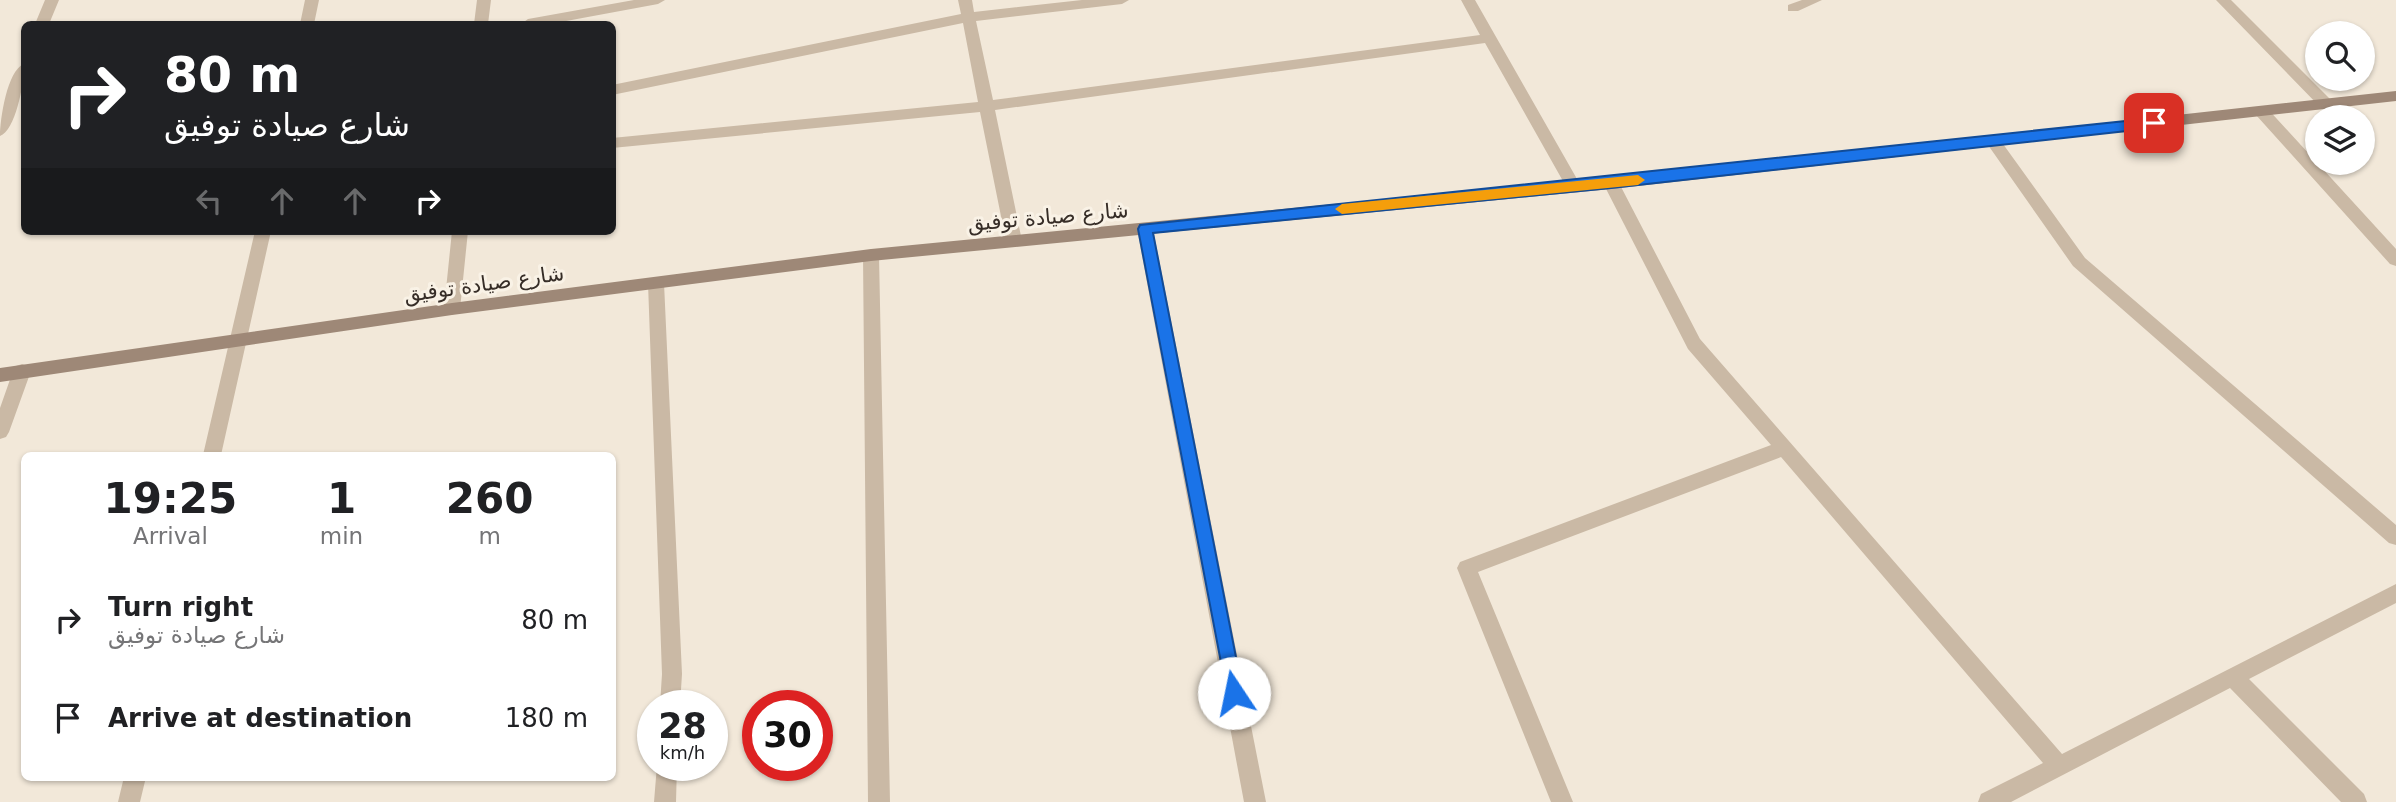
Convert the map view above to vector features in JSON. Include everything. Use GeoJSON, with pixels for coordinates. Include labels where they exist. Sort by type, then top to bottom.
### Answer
{"type":"FeatureCollection","features":[{"type":"Feature","properties":{"kind":"street"},"geometry":{"type":"LineString","coordinates":[[43,21],[52,0]]}},
{"type":"Feature","properties":{"kind":"street"},"geometry":{"type":"LineString","coordinates":[[308,21],[312,0]]}},
{"type":"Feature","properties":{"kind":"street"},"geometry":{"type":"LineString","coordinates":[[481,21],[484,0]]}},
{"type":"Feature","properties":{"kind":"street"},"geometry":{"type":"LineString","coordinates":[[544,21],[658,0]]}},
{"type":"Feature","properties":{"kind":"street"},"geometry":{"type":"LineString","coordinates":[[965,0],[1014,241]]}},
{"type":"Feature","properties":{"kind":"street"},"geometry":{"type":"LineString","coordinates":[[616,89],[968,17],[1122,0]]}},
{"type":"Feature","properties":{"kind":"street"},"geometry":{"type":"LineString","coordinates":[[1468,0],[1573,186]]}},
{"type":"Feature","properties":{"kind":"street"},"geometry":{"type":"LineString","coordinates":[[1793,8],[1815,0]]}},
{"type":"Feature","properties":{"kind":"street"},"geometry":{"type":"LineString","coordinates":[[2223,0],[2326,104]]}},
{"type":"Feature","properties":{"kind":"street"},"geometry":{"type":"LineString","coordinates":[[616,143],[987,106],[1489,38]]}},
{"type":"Feature","properties":{"kind":"street"},"geometry":{"type":"LineString","coordinates":[[0,131],[21,77]]}},
{"type":"Feature","properties":{"kind":"street","name":"شارع صيادة توفيق"},"geometry":{"type":"LineString","coordinates":[[0,374],[452,309],[871,255],[1611,183],[2396,96]]}},
{"type":"Feature","properties":{"kind":"street"},"geometry":{"type":"LineString","coordinates":[[2261,111],[2396,260]]}},
{"type":"Feature","properties":{"kind":"street"},"geometry":{"type":"LineString","coordinates":[[1993,141],[2079,262],[2396,537]]}},
{"type":"Feature","properties":{"kind":"street"},"geometry":{"type":"LineString","coordinates":[[1611,183],[1694,344],[2059,766]]}},
{"type":"Feature","properties":{"kind":"street"},"geometry":{"type":"LineString","coordinates":[[1145,229],[1255,802]]}},
{"type":"Feature","properties":{"kind":"street"},"geometry":{"type":"LineString","coordinates":[[213,452],[262,235]]}},
{"type":"Feature","properties":{"kind":"street"},"geometry":{"type":"LineString","coordinates":[[452,309],[460,235]]}},
{"type":"Feature","properties":{"kind":"street"},"geometry":{"type":"LineString","coordinates":[[871,255],[879,802]]}},
{"type":"Feature","properties":{"kind":"street"},"geometry":{"type":"LineString","coordinates":[[656,283],[671,690]]}},
{"type":"Feature","properties":{"kind":"street"},"geometry":{"type":"LineString","coordinates":[[0,432],[22,372]]}},
{"type":"Feature","properties":{"kind":"street"},"geometry":{"type":"LineString","coordinates":[[1562,802],[1467,568],[1784,448]]}},
{"type":"Feature","properties":{"kind":"street"},"geometry":{"type":"LineString","coordinates":[[1989,802],[2396,593]]}},
{"type":"Feature","properties":{"kind":"street"},"geometry":{"type":"LineString","coordinates":[[2233,677],[2356,802]]}},
{"type":"Feature","properties":{"kind":"street"},"geometry":{"type":"LineString","coordinates":[[130,802],[134,781]]}},
{"type":"Feature","properties":{"kind":"street"},"geometry":{"type":"LineString","coordinates":[[665,802],[666,781]]}},
{"type":"Feature","properties":{"kind":"slow traffic"},"geometry":{"type":"LineString","coordinates":[[1342,209],[1638,180]]}},
{"type":"Feature","properties":{"kind":"route"},"geometry":{"type":"LineString","coordinates":[[1234,693],[1145,229],[1611,183],[2154,123]]}}]}
